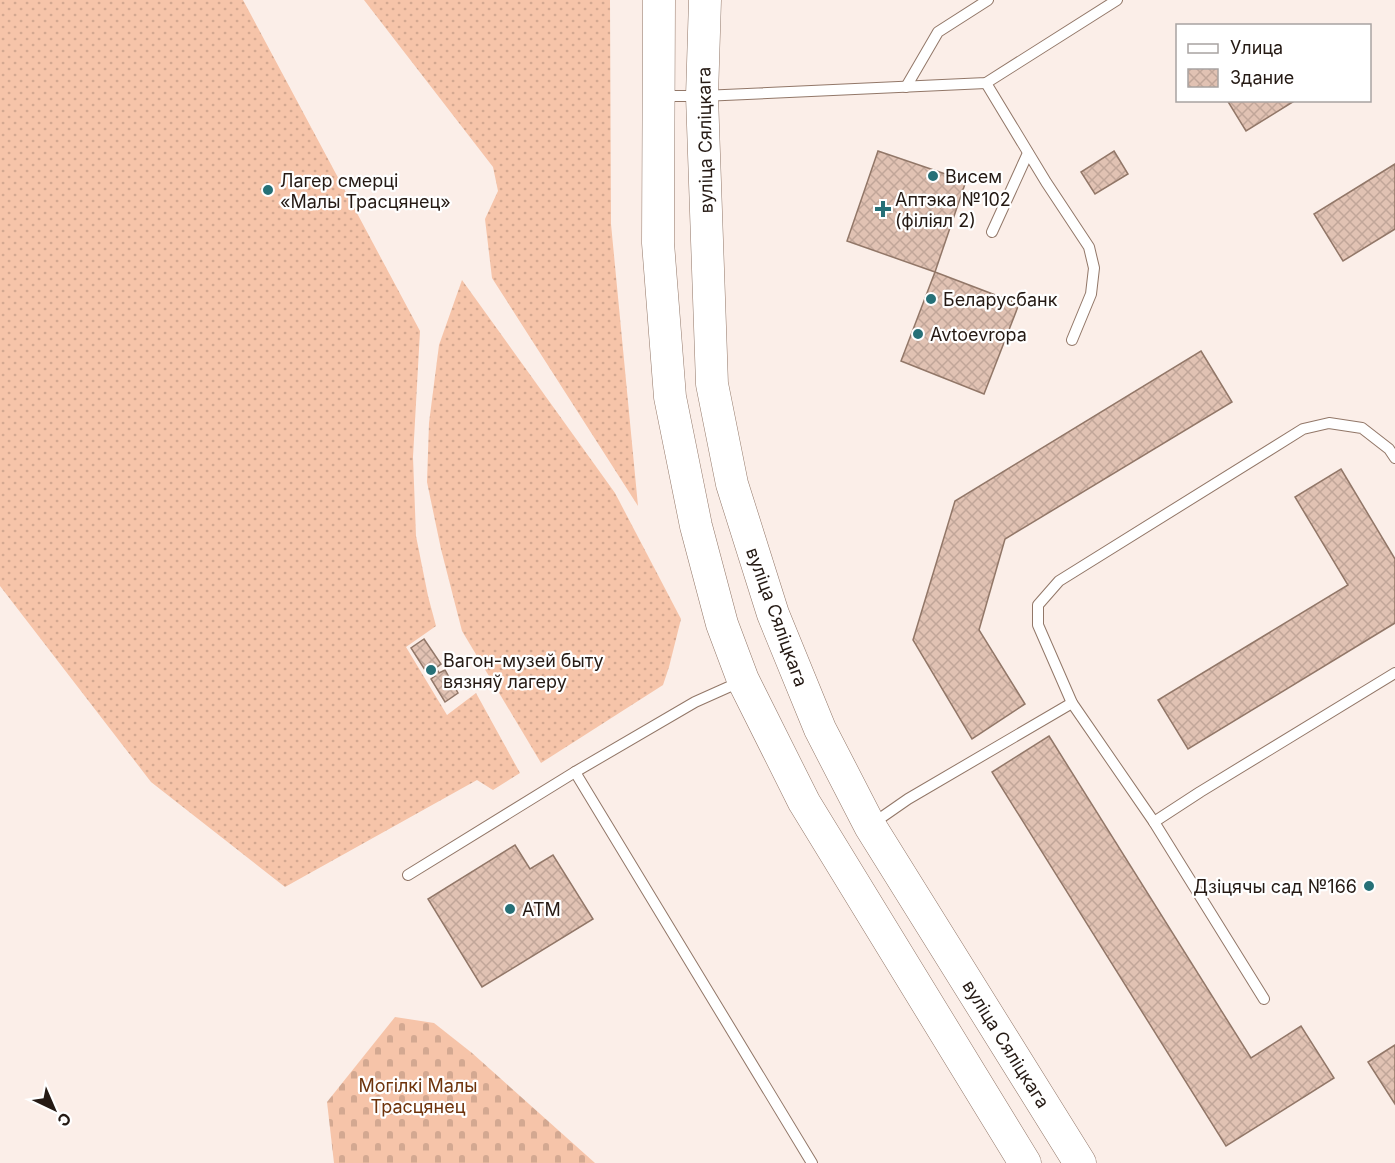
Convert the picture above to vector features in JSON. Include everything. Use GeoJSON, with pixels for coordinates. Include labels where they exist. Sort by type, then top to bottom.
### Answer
{"type":"FeatureCollection","features":[{"type":"Feature","properties":{"kind":"main road"},"geometry":{"type":"LineString","coordinates":[[659,0],[658,243],[670,397],[696,526],[722,624],[743,680],[804,802],[1025,1163]]}},
{"type":"Feature","properties":{"kind":"main road","name":"вуліца Сяліцкага"},"geometry":{"type":"LineString","coordinates":[[705,0],[702,96],[712,384],[732,484],[773,614],[820,729],[870,826],[1080,1163]]}},
{"type":"Feature","properties":{"kind":"lane"},"geometry":{"type":"LineString","coordinates":[[906,87],[938,32],[988,0]]}},
{"type":"Feature","properties":{"kind":"lane"},"geometry":{"type":"LineString","coordinates":[[658,96],[986,83],[1117,0]]}},
{"type":"Feature","properties":{"kind":"lane"},"geometry":{"type":"LineString","coordinates":[[986,83],[1046,182],[1089,247],[1095,268],[1090,294],[1072,340]]}},
{"type":"Feature","properties":{"kind":"lane"},"geometry":{"type":"LineString","coordinates":[[992,232],[1028,153]]}},
{"type":"Feature","properties":{"kind":"lane"},"geometry":{"type":"LineString","coordinates":[[1264,999],[1154,822],[1072,703],[1038,625],[1038,605],[1059,581],[1303,429],[1329,423],[1362,428],[1389,449],[1395,458]]}},
{"type":"Feature","properties":{"kind":"lane"},"geometry":{"type":"LineString","coordinates":[[1154,822],[1395,674]]}},
{"type":"Feature","properties":{"kind":"lane"},"geometry":{"type":"LineString","coordinates":[[408,875],[575,772],[695,702],[743,680]]}},
{"type":"Feature","properties":{"kind":"lane"},"geometry":{"type":"LineString","coordinates":[[870,826],[908,799],[1072,703]]}},
{"type":"Feature","properties":{"kind":"lane"},"geometry":{"type":"LineString","coordinates":[[575,772],[812,1163]]}},
{"type":"Feature","properties":{"kind":"green space"},"geometry":{"type":"Polygon","coordinates":[[[0,0],[243,0],[420,331],[413,457],[416,536],[436,626],[406,647],[447,715],[476,693],[520,773],[493,790],[477,780],[285,887],[151,782],[0,586],[0,0]]]}},
{"type":"Feature","properties":{"kind":"green space"},"geometry":{"type":"Polygon","coordinates":[[[364,0],[610,0],[611,224],[638,506],[492,278],[485,219],[498,191],[493,167],[364,0]]]}},
{"type":"Feature","properties":{"kind":"green space"},"geometry":{"type":"Polygon","coordinates":[[[462,280],[615,493],[681,619],[663,685],[541,763],[462,631],[427,482],[429,423],[439,345],[462,280]]]}},
{"type":"Feature","properties":{"kind":"green space","name":"Могілкі Малы Трасцянец"},"geometry":{"type":"Polygon","coordinates":[[[395,1017],[434,1023],[472,1053],[595,1163],[334,1163],[327,1102],[395,1017]]]}},
{"type":"Feature","properties":{"kind":"building"},"geometry":{"type":"Polygon","coordinates":[[[1228,102],[1293,102],[1246,131],[1228,102]]]}},
{"type":"Feature","properties":{"kind":"building"},"geometry":{"type":"Polygon","coordinates":[[[878,151],[966,181],[935,272],[847,241],[878,151]]]}},
{"type":"Feature","properties":{"kind":"building"},"geometry":{"type":"Polygon","coordinates":[[[1114,151],[1128,174],[1095,194],[1081,172],[1114,151]]]}},
{"type":"Feature","properties":{"kind":"building"},"geometry":{"type":"Polygon","coordinates":[[[1395,164],[1395,229],[1343,261],[1314,214],[1395,164]]]}},
{"type":"Feature","properties":{"kind":"building"},"geometry":{"type":"Polygon","coordinates":[[[935,272],[1019,304],[984,394],[901,361],[935,272]]]}},
{"type":"Feature","properties":{"kind":"building"},"geometry":{"type":"Polygon","coordinates":[[[1201,351],[1232,402],[1005,539],[979,630],[1025,704],[972,739],[913,640],[955,501],[1201,351]]]}},
{"type":"Feature","properties":{"kind":"building"},"geometry":{"type":"Polygon","coordinates":[[[1341,469],[1395,559],[1395,623],[1188,749],[1158,700],[1348,585],[1295,497],[1341,469]]]}},
{"type":"Feature","properties":{"kind":"building","name":"Вагон-музей быту вязняў лагеру"},"geometry":{"type":"Polygon","coordinates":[[[424,639],[441,664],[436,668],[439,673],[445,670],[458,693],[445,702],[431,679],[435,676],[432,671],[427,673],[411,648],[424,639]]]}},
{"type":"Feature","properties":{"kind":"building"},"geometry":{"type":"Polygon","coordinates":[[[1049,736],[1251,1058],[1301,1026],[1334,1078],[1226,1146],[992,772],[1049,736]]]}},
{"type":"Feature","properties":{"kind":"building","name":"АТМ"},"geometry":{"type":"Polygon","coordinates":[[[515,845],[530,869],[553,855],[593,919],[482,987],[428,899],[515,845]]]}},
{"type":"Feature","properties":{"kind":"building"},"geometry":{"type":"Polygon","coordinates":[[[1395,1045],[1395,1104],[1368,1062],[1395,1045]]]}},
{"type":"Feature","properties":{"kind":"place","name":"Висем"},"geometry":{"type":"Point","coordinates":[933,176]}},
{"type":"Feature","properties":{"kind":"place","name":"Лагер смерці «Малы Трасцянец»"},"geometry":{"type":"Point","coordinates":[268,190]}},
{"type":"Feature","properties":{"kind":"place","name":"Аптэка №102 (філіял 2)"},"geometry":{"type":"Point","coordinates":[883,209]}},
{"type":"Feature","properties":{"kind":"place","name":"Беларусбанк"},"geometry":{"type":"Point","coordinates":[931,299]}},
{"type":"Feature","properties":{"kind":"place","name":"Avtoevropa"},"geometry":{"type":"Point","coordinates":[918,334]}},
{"type":"Feature","properties":{"kind":"place","name":"Вагон-музей быту вязняў лагеру"},"geometry":{"type":"Point","coordinates":[431,670]}},
{"type":"Feature","properties":{"kind":"place","name":"Дзіцячы сад №166"},"geometry":{"type":"Point","coordinates":[1369,886]}},
{"type":"Feature","properties":{"kind":"place","name":"АТМ"},"geometry":{"type":"Point","coordinates":[510,909]}}]}
